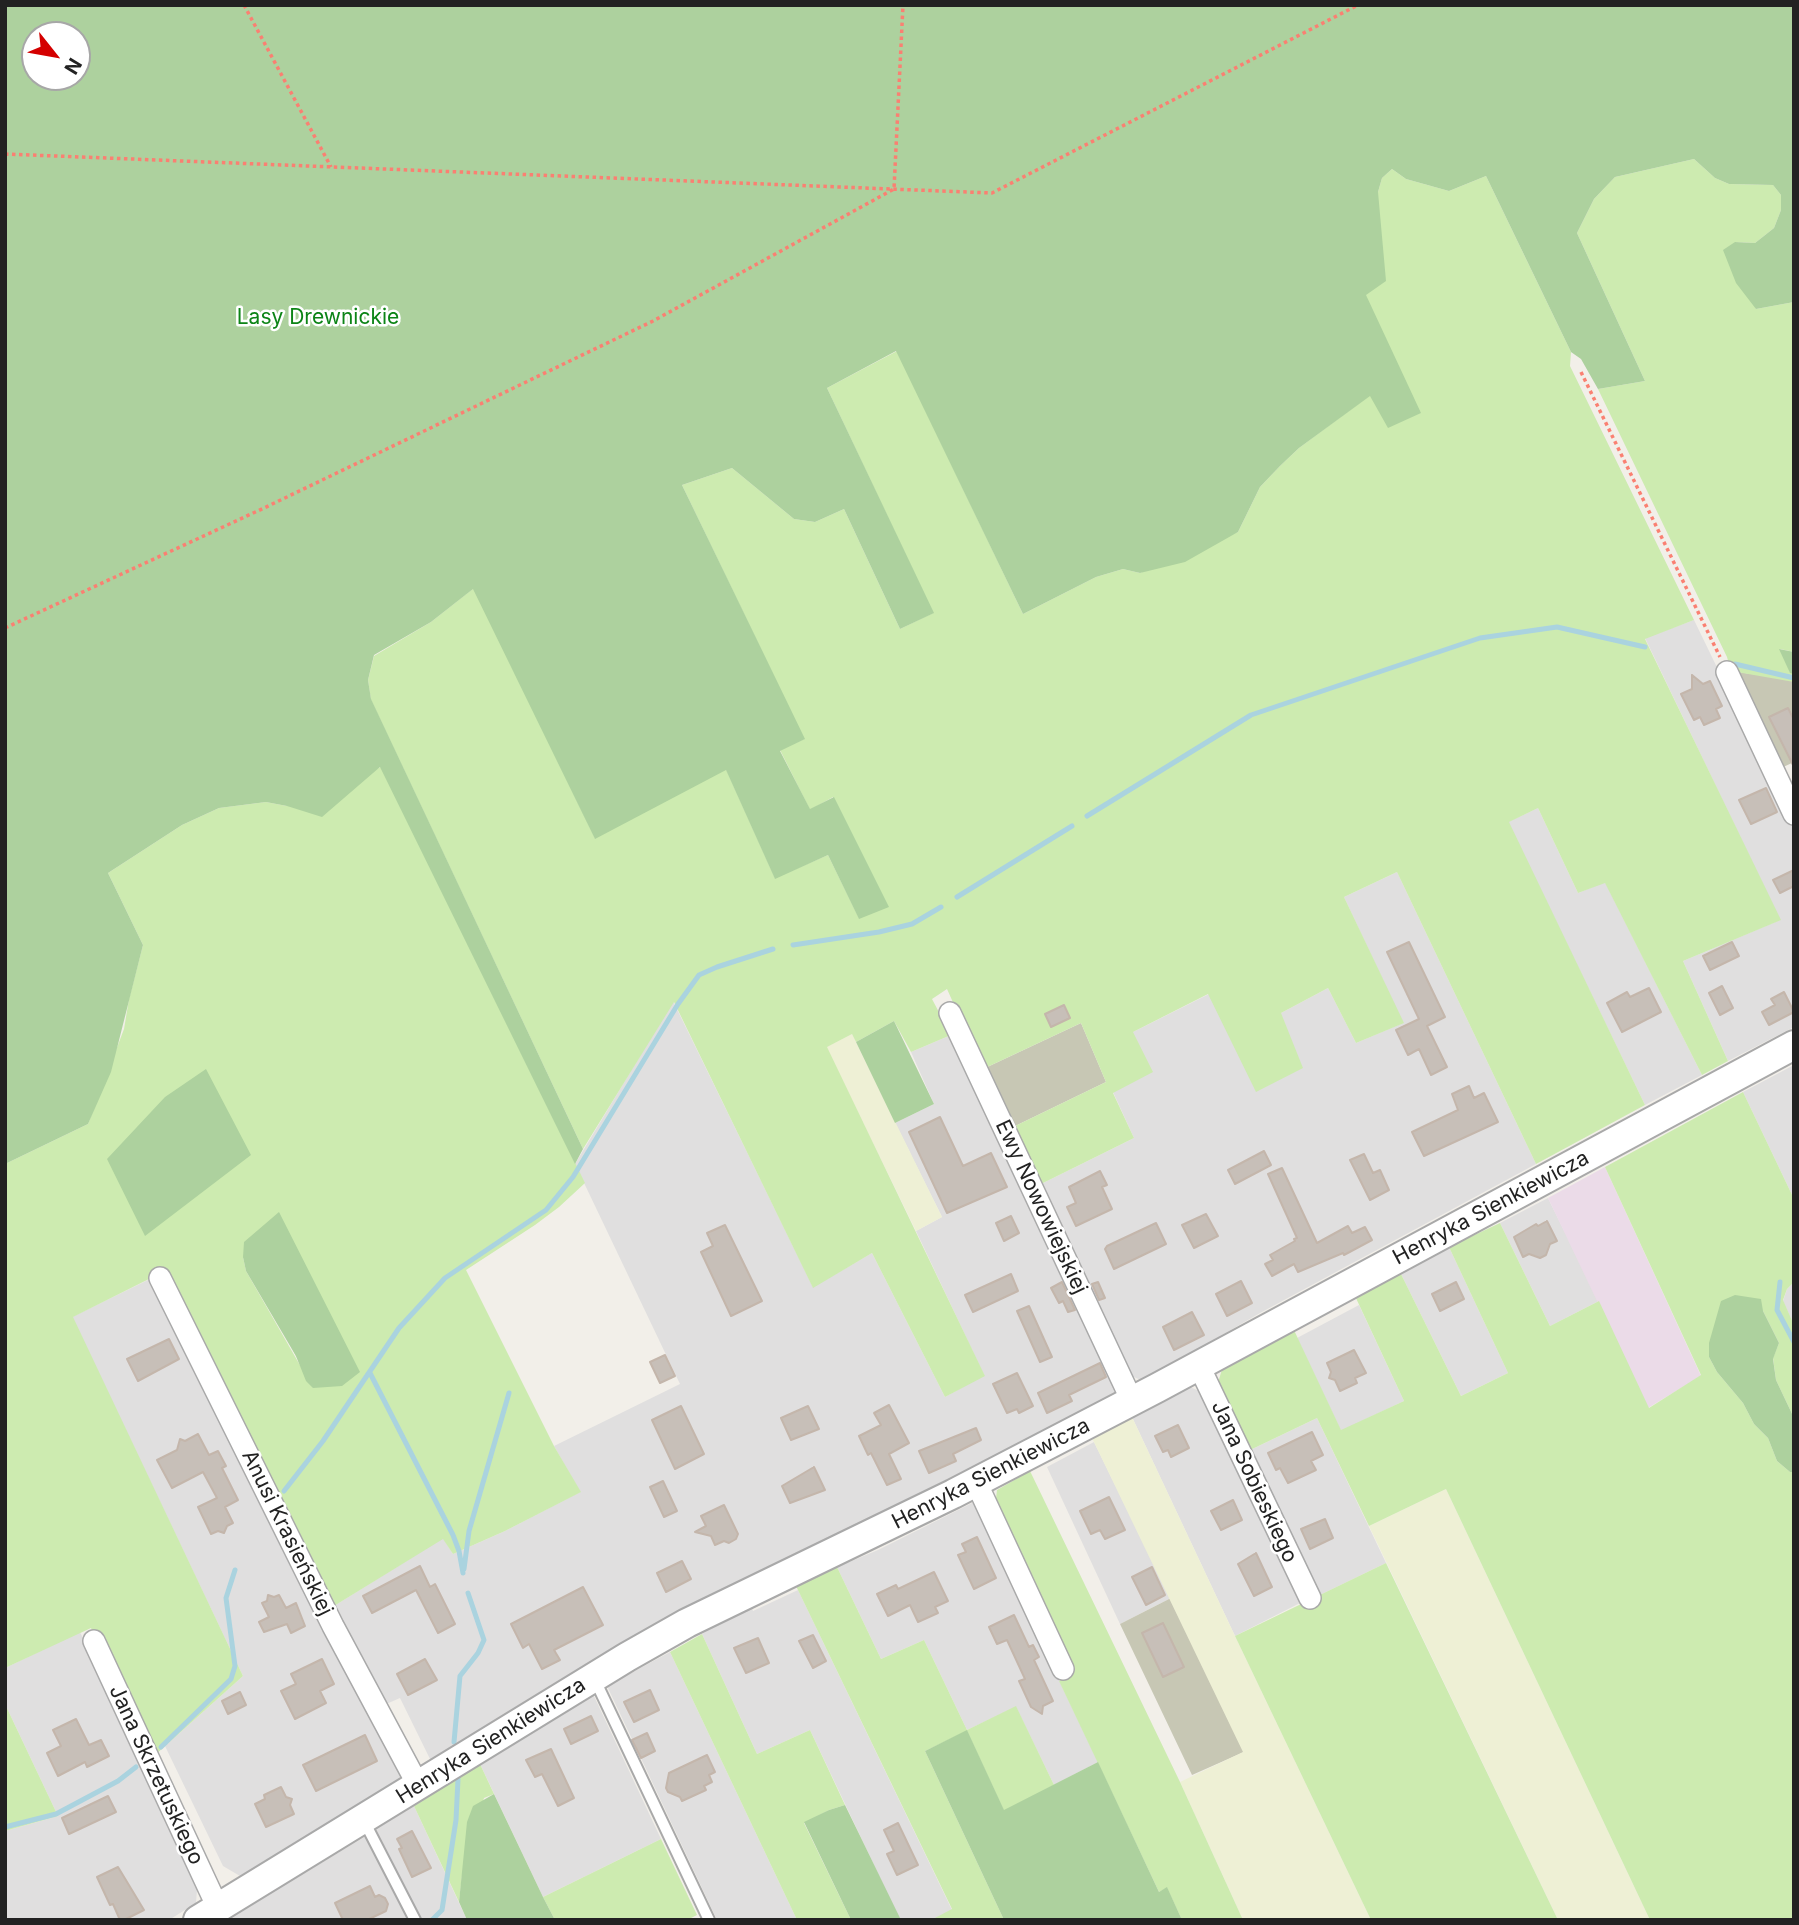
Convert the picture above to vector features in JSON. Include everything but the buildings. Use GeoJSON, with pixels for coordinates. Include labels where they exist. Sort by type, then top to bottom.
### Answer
{"type":"FeatureCollection","features":[{"type":"Feature","properties":{"kind":"street"},"geometry":{"type":"LineString","coordinates":[[1727,672],[1794,814]]}},
{"type":"Feature","properties":{"kind":"street","name":"Ewy Nowowiejskiej"},"geometry":{"type":"LineString","coordinates":[[950,1013],[1132,1401]]}},
{"type":"Feature","properties":{"kind":"street","name":"Henryka Sienkiewicza"},"geometry":{"type":"LineString","coordinates":[[213,1916],[363,1819],[687,1623],[976,1482],[1132,1401],[1794,1045]]}},
{"type":"Feature","properties":{"kind":"street","name":"Anusi Krasieńskiej"},"geometry":{"type":"LineString","coordinates":[[160,1278],[333,1626],[418,1786]]}},
{"type":"Feature","properties":{"kind":"street","name":"Jana Sobieskiego"},"geometry":{"type":"LineString","coordinates":[[1199,1366],[1310,1598]]}},
{"type":"Feature","properties":{"kind":"street"},"geometry":{"type":"LineString","coordinates":[[976,1482],[1063,1669]]}},
{"type":"Feature","properties":{"kind":"street","name":"Jana Skrzetuskiego"},"geometry":{"type":"LineString","coordinates":[[93,1642],[213,1916]]}},
{"type":"Feature","properties":{"kind":"lane"},"geometry":{"type":"LineString","coordinates":[[594,1677],[709,1920]]}},
{"type":"Feature","properties":{"kind":"lane"},"geometry":{"type":"LineString","coordinates":[[363,1819],[415,1920]]}},
{"type":"Feature","properties":{"kind":"path"},"geometry":{"type":"LineString","coordinates":[[244,5],[331,168]]}},
{"type":"Feature","properties":{"kind":"path"},"geometry":{"type":"LineString","coordinates":[[894,189],[903,5]]}},
{"type":"Feature","properties":{"kind":"path"},"geometry":{"type":"LineString","coordinates":[[5,154],[992,193],[1358,5]]}},
{"type":"Feature","properties":{"kind":"path"},"geometry":{"type":"LineString","coordinates":[[5,628],[264,508],[653,321],[894,189]]}},
{"type":"Feature","properties":{"kind":"path"},"geometry":{"type":"LineString","coordinates":[[1581,372],[1727,672]]}},
{"type":"Feature","properties":{"kind":"shaded area"},"geometry":{"type":"Polygon","coordinates":[[[1694,620],[1794,826],[1794,1027],[1728,1061],[1683,961],[1780,920],[1645,638],[1694,620]]]}},
{"type":"Feature","properties":{"kind":"shaded area"},"geometry":{"type":"Polygon","coordinates":[[[1731,671],[1793,680],[1794,762],[1779,769],[1731,671]]]}},
{"type":"Feature","properties":{"kind":"shaded area"},"geometry":{"type":"Polygon","coordinates":[[[1538,808],[1578,893],[1605,882],[1702,1075],[1645,1105],[1508,822],[1538,808]]]}},
{"type":"Feature","properties":{"kind":"shaded area"},"geometry":{"type":"Polygon","coordinates":[[[1397,872],[1536,1164],[1260,1313],[1143,1381],[1127,1374],[1039,1185],[1134,1138],[1113,1092],[1133,1032],[1209,994],[1281,1013],[1328,988],[1356,1043],[1403,1023],[1344,897],[1397,872]]]}},
{"type":"Feature","properties":{"kind":"shaded area"},"geometry":{"type":"Polygon","coordinates":[[[673,1001],[813,1287],[872,1253],[945,1397],[984,1375],[916,1231],[942,1217],[895,1123],[934,1104],[911,1052],[951,1035],[1119,1394],[977,1467],[767,1568],[637,1638],[431,1761],[400,1698],[384,1705],[334,1606],[443,1538],[453,1554],[505,1531],[580,1492],[554,1446],[680,1384],[575,1164],[673,1001]]]}},
{"type":"Feature","properties":{"kind":"shaded area"},"geometry":{"type":"Polygon","coordinates":[[[1081,1023],[1106,1082],[1011,1128],[983,1069],[1081,1023]]]}},
{"type":"Feature","properties":{"kind":"shaded area"},"geometry":{"type":"Polygon","coordinates":[[[852,1034],[942,1217],[916,1231],[826,1047],[852,1034]]]}},
{"type":"Feature","properties":{"kind":"shaded area"},"geometry":{"type":"Polygon","coordinates":[[[1794,1065],[1794,1199],[1743,1092],[1794,1065]]]}},
{"type":"Feature","properties":{"kind":"shaded area"},"geometry":{"type":"Polygon","coordinates":[[[1605,1167],[1701,1376],[1648,1408],[1548,1198],[1605,1167]]]}},
{"type":"Feature","properties":{"kind":"shaded area"},"geometry":{"type":"Polygon","coordinates":[[[1548,1198],[1599,1301],[1550,1326],[1500,1223],[1548,1198]]]}},
{"type":"Feature","properties":{"kind":"shaded area"},"geometry":{"type":"Polygon","coordinates":[[[1449,1247],[1508,1373],[1461,1396],[1401,1274],[1449,1247]]]}},
{"type":"Feature","properties":{"kind":"shaded area"},"geometry":{"type":"Polygon","coordinates":[[[148,1280],[405,1777],[240,1876],[223,1866],[165,1746],[243,1676],[72,1317],[148,1280]]]}},
{"type":"Feature","properties":{"kind":"shaded area"},"geometry":{"type":"Polygon","coordinates":[[[1794,1282],[1794,1325],[1783,1301],[1787,1289],[1794,1282]]]}},
{"type":"Feature","properties":{"kind":"shaded area"},"geometry":{"type":"Polygon","coordinates":[[[1359,1305],[1404,1401],[1341,1431],[1297,1338],[1359,1305]]]}},
{"type":"Feature","properties":{"kind":"shaded area"},"geometry":{"type":"Polygon","coordinates":[[[1190,1387],[1202,1392],[1302,1602],[1235,1636],[1132,1417],[1190,1387]]]}},
{"type":"Feature","properties":{"kind":"shaded area"},"geometry":{"type":"Polygon","coordinates":[[[1132,1417],[1371,1920],[1243,1920],[1180,1782],[1243,1752],[1092,1438],[1132,1417]]]}},
{"type":"Feature","properties":{"kind":"shaded area"},"geometry":{"type":"Polygon","coordinates":[[[1317,1418],[1386,1563],[1318,1596],[1248,1451],[1317,1418]]]}},
{"type":"Feature","properties":{"kind":"shaded area"},"geometry":{"type":"Polygon","coordinates":[[[1094,1442],[1171,1598],[1120,1624],[1047,1467],[1094,1442]]]}},
{"type":"Feature","properties":{"kind":"shaded area"},"geometry":{"type":"Polygon","coordinates":[[[1446,1489],[1650,1920],[1558,1920],[1369,1526],[1446,1489]]]}},
{"type":"Feature","properties":{"kind":"shaded area"},"geometry":{"type":"Polygon","coordinates":[[[974,1502],[1098,1762],[1054,1785],[1016,1707],[967,1730],[924,1640],[881,1659],[837,1567],[878,1550],[974,1502]]]}},
{"type":"Feature","properties":{"kind":"shaded area"},"geometry":{"type":"Polygon","coordinates":[[[798,1590],[952,1910],[931,1920],[900,1920],[810,1730],[757,1754],[702,1634],[751,1605],[753,1611],[798,1590]]]}},
{"type":"Feature","properties":{"kind":"shaded area"},"geometry":{"type":"Polygon","coordinates":[[[1171,1598],[1244,1752],[1192,1775],[1120,1624],[1171,1598]]]}},
{"type":"Feature","properties":{"kind":"shaded area"},"geometry":{"type":"Polygon","coordinates":[[[80,1632],[198,1876],[196,1903],[169,1920],[5,1920],[5,1831],[58,1816],[5,1704],[5,1668],[80,1632]]]}},
{"type":"Feature","properties":{"kind":"shaded area"},"geometry":{"type":"Polygon","coordinates":[[[670,1652],[797,1920],[717,1920],[607,1686],[670,1652]]]}},
{"type":"Feature","properties":{"kind":"shaded area"},"geometry":{"type":"Polygon","coordinates":[[[593,1694],[661,1839],[543,1897],[480,1764],[593,1694]]]}},
{"type":"Feature","properties":{"kind":"shaded area"},"geometry":{"type":"Polygon","coordinates":[[[414,1806],[467,1920],[421,1920],[376,1829],[414,1806]]]}},
{"type":"Feature","properties":{"kind":"shaded area"},"geometry":{"type":"Polygon","coordinates":[[[366,1836],[408,1920],[230,1920],[229,1918],[366,1836]]]}},
{"type":"Feature","properties":{"kind":"green space","name":"Lasy Drewnickie"},"geometry":{"type":"Polygon","coordinates":[[[5,5],[1794,5],[1794,302],[1756,309],[1736,283],[1723,250],[1735,242],[1755,243],[1774,228],[1781,210],[1781,195],[1773,185],[1729,184],[1715,178],[1694,159],[1615,177],[1594,199],[1577,233],[1645,381],[1598,389],[1581,359],[1571,352],[1486,176],[1449,191],[1406,179],[1392,169],[1382,178],[1378,192],[1386,281],[1366,295],[1421,413],[1388,428],[1370,396],[1299,448],[1280,466],[1260,487],[1238,532],[1185,562],[1140,573],[1123,569],[1096,577],[1023,614],[896,351],[827,388],[934,613],[900,629],[844,509],[815,522],[794,519],[732,468],[682,485],[805,739],[780,751],[810,809],[834,797],[889,907],[859,919],[828,855],[775,879],[726,770],[595,839],[473,589],[431,622],[374,655],[368,680],[371,699],[583,1149],[575,1164],[380,767],[322,817],[266,802],[219,808],[182,825],[108,873],[143,945],[111,1072],[88,1124],[5,1164],[5,5]]]}},
{"type":"Feature","properties":{"kind":"green space"},"geometry":{"type":"Polygon","coordinates":[[[1694,159],[1715,178],[1729,184],[1773,185],[1781,195],[1781,210],[1774,228],[1755,243],[1735,242],[1756,309],[1794,302],[1794,652],[1780,649],[1790,672],[1794,674],[1794,682],[1731,671],[1727,657],[1598,389],[1645,381],[1577,233],[1594,199],[1615,177],[1694,159]]]}},
{"type":"Feature","properties":{"kind":"green space"},"geometry":{"type":"Polygon","coordinates":[[[1392,169],[1406,179],[1449,191],[1486,176],[1571,352],[1570,366],[1694,620],[1645,639],[1781,920],[1683,961],[1728,1061],[1702,1075],[1605,883],[1578,893],[1538,808],[1509,822],[1645,1105],[1536,1164],[1397,872],[1344,897],[1404,1023],[1356,1043],[1328,988],[1281,1013],[1303,1068],[1256,1092],[1208,994],[1133,1032],[1153,1072],[1113,1093],[1134,1138],[1039,1185],[1011,1128],[1106,1082],[1081,1023],[983,1069],[947,989],[932,999],[951,1035],[911,1052],[894,1021],[856,1042],[852,1034],[827,1047],[985,1376],[945,1397],[872,1253],[813,1288],[674,1002],[583,1149],[371,700],[368,680],[374,656],[431,622],[474,588],[595,838],[726,769],[775,878],[828,855],[859,918],[833,797],[810,810],[780,750],[804,739],[682,485],[732,468],[794,519],[815,522],[844,509],[900,629],[933,613],[827,388],[897,351],[1023,614],[1096,577],[1123,569],[1140,573],[1238,532],[1260,487],[1280,466],[1299,448],[1370,395],[1366,295],[1378,192],[1382,178],[1392,169]]]}},
{"type":"Feature","properties":{"kind":"green space"},"geometry":{"type":"Polygon","coordinates":[[[1779,649],[1794,652],[1794,674],[1790,673],[1779,649]]]}},
{"type":"Feature","properties":{"kind":"green space"},"geometry":{"type":"Polygon","coordinates":[[[381,767],[585,1183],[535,1225],[466,1270],[554,1446],[581,1492],[453,1554],[443,1539],[334,1606],[163,1272],[73,1317],[243,1676],[154,1756],[91,1628],[5,1668],[5,1164],[88,1124],[124,1029],[143,945],[108,873],[182,825],[219,808],[266,802],[287,806],[381,767]],[[243,1257],[246,1271],[313,1388],[243,1257]]]}},
{"type":"Feature","properties":{"kind":"green space"},"geometry":{"type":"Polygon","coordinates":[[[894,1021],[934,1104],[895,1123],[856,1042],[894,1021]]]}},
{"type":"Feature","properties":{"kind":"green space"},"geometry":{"type":"Polygon","coordinates":[[[206,1069],[251,1155],[145,1236],[107,1159],[165,1097],[206,1069]]]}},
{"type":"Feature","properties":{"kind":"green space"},"geometry":{"type":"Polygon","coordinates":[[[1743,1092],[1794,1199],[1794,1282],[1787,1289],[1783,1300],[1794,1325],[1794,1418],[1776,1380],[1773,1358],[1779,1343],[1763,1311],[1709,1357],[1717,1372],[1743,1403],[1754,1424],[1768,1438],[1777,1461],[1790,1472],[1794,1472],[1794,1920],[1650,1920],[1446,1489],[1369,1526],[1317,1418],[1248,1451],[1217,1386],[1223,1366],[1293,1328],[1341,1430],[1404,1401],[1355,1296],[1401,1274],[1461,1396],[1508,1373],[1449,1247],[1500,1223],[1550,1326],[1599,1301],[1649,1408],[1701,1375],[1605,1167],[1743,1092]]]}},
{"type":"Feature","properties":{"kind":"green space"},"geometry":{"type":"Polygon","coordinates":[[[279,1212],[360,1372],[342,1386],[313,1388],[306,1381],[296,1356],[246,1271],[244,1242],[279,1212]]]}},
{"type":"Feature","properties":{"kind":"green space"},"geometry":{"type":"Polygon","coordinates":[[[1735,1295],[1761,1299],[1763,1311],[1779,1343],[1773,1359],[1776,1380],[1794,1418],[1794,1472],[1790,1472],[1777,1461],[1768,1438],[1754,1424],[1743,1403],[1717,1372],[1709,1357],[1709,1343],[1721,1301],[1735,1295]]]}},
{"type":"Feature","properties":{"kind":"green space"},"geometry":{"type":"Polygon","coordinates":[[[1030,1471],[1180,1782],[1243,1920],[1182,1920],[1167,1888],[1159,1892],[1059,1681],[1074,1674],[995,1507],[997,1490],[1030,1471]]]}},
{"type":"Feature","properties":{"kind":"green space"},"geometry":{"type":"Polygon","coordinates":[[[1386,1563],[1558,1920],[1371,1920],[1235,1636],[1386,1563]]]}},
{"type":"Feature","properties":{"kind":"green space"},"geometry":{"type":"Polygon","coordinates":[[[837,1567],[881,1659],[924,1640],[967,1730],[1016,1706],[1054,1785],[1004,1811],[967,1731],[925,1751],[1004,1920],[931,1920],[952,1909],[796,1586],[837,1567]]]}},
{"type":"Feature","properties":{"kind":"green space"},"geometry":{"type":"Polygon","coordinates":[[[702,1634],[757,1754],[810,1730],[845,1805],[804,1823],[851,1920],[797,1920],[670,1652],[702,1634]]]}},
{"type":"Feature","properties":{"kind":"green space"},"geometry":{"type":"Polygon","coordinates":[[[5,1704],[58,1816],[5,1831],[5,1704]]]}},
{"type":"Feature","properties":{"kind":"green space"},"geometry":{"type":"Polygon","coordinates":[[[967,1730],[1004,1810],[1098,1762],[1159,1892],[1167,1887],[1182,1920],[1004,1920],[925,1751],[967,1730]]]}},
{"type":"Feature","properties":{"kind":"green space"},"geometry":{"type":"Polygon","coordinates":[[[480,1764],[494,1794],[484,1798],[462,1875],[459,1902],[414,1806],[480,1764]]]}},
{"type":"Feature","properties":{"kind":"green space"},"geometry":{"type":"Polygon","coordinates":[[[494,1794],[555,1920],[467,1920],[459,1902],[467,1822],[473,1806],[494,1794]]]}},
{"type":"Feature","properties":{"kind":"green space"},"geometry":{"type":"Polygon","coordinates":[[[845,1805],[900,1918],[898,1920],[851,1920],[804,1822],[845,1805]]]}},
{"type":"Feature","properties":{"kind":"green space"},"geometry":{"type":"Polygon","coordinates":[[[661,1839],[697,1915],[687,1920],[555,1920],[543,1897],[661,1839]]]}},
{"type":"Feature","properties":{"kind":"waterway"},"geometry":{"type":"LineString","coordinates":[[1087,816],[1251,715],[1480,638],[1557,627],[1645,647]]}},
{"type":"Feature","properties":{"kind":"waterway"},"geometry":{"type":"LineString","coordinates":[[1735,664],[1794,678]]}},
{"type":"Feature","properties":{"kind":"waterway"},"geometry":{"type":"LineString","coordinates":[[957,897],[1072,826]]}},
{"type":"Feature","properties":{"kind":"waterway"},"geometry":{"type":"LineString","coordinates":[[793,945],[879,932],[912,924],[941,907]]}},
{"type":"Feature","properties":{"kind":"waterway"},"geometry":{"type":"LineString","coordinates":[[284,1491],[323,1441],[399,1328],[445,1278],[546,1210],[573,1177],[678,1004],[699,975],[773,949]]}},
{"type":"Feature","properties":{"kind":"waterway"},"geometry":{"type":"LineString","coordinates":[[1780,1282],[1777,1310],[1794,1342]]}},
{"type":"Feature","properties":{"kind":"waterway"},"geometry":{"type":"LineString","coordinates":[[370,1373],[453,1535],[463,1573]]}},
{"type":"Feature","properties":{"kind":"waterway"},"geometry":{"type":"LineString","coordinates":[[464,1569],[469,1531],[509,1393]]}},
{"type":"Feature","properties":{"kind":"waterway"},"geometry":{"type":"LineString","coordinates":[[161,1747],[231,1679],[235,1666],[226,1598],[235,1570]]}},
{"type":"Feature","properties":{"kind":"waterway"},"geometry":{"type":"LineString","coordinates":[[454,1742],[460,1676],[478,1653],[484,1640],[468,1593]]}},
{"type":"Feature","properties":{"kind":"waterway"},"geometry":{"type":"LineString","coordinates":[[5,1827],[56,1814],[118,1781],[136,1767]]}},
{"type":"Feature","properties":{"kind":"waterway"},"geometry":{"type":"LineString","coordinates":[[432,1920],[442,1910],[456,1820],[458,1779]]}}]}
